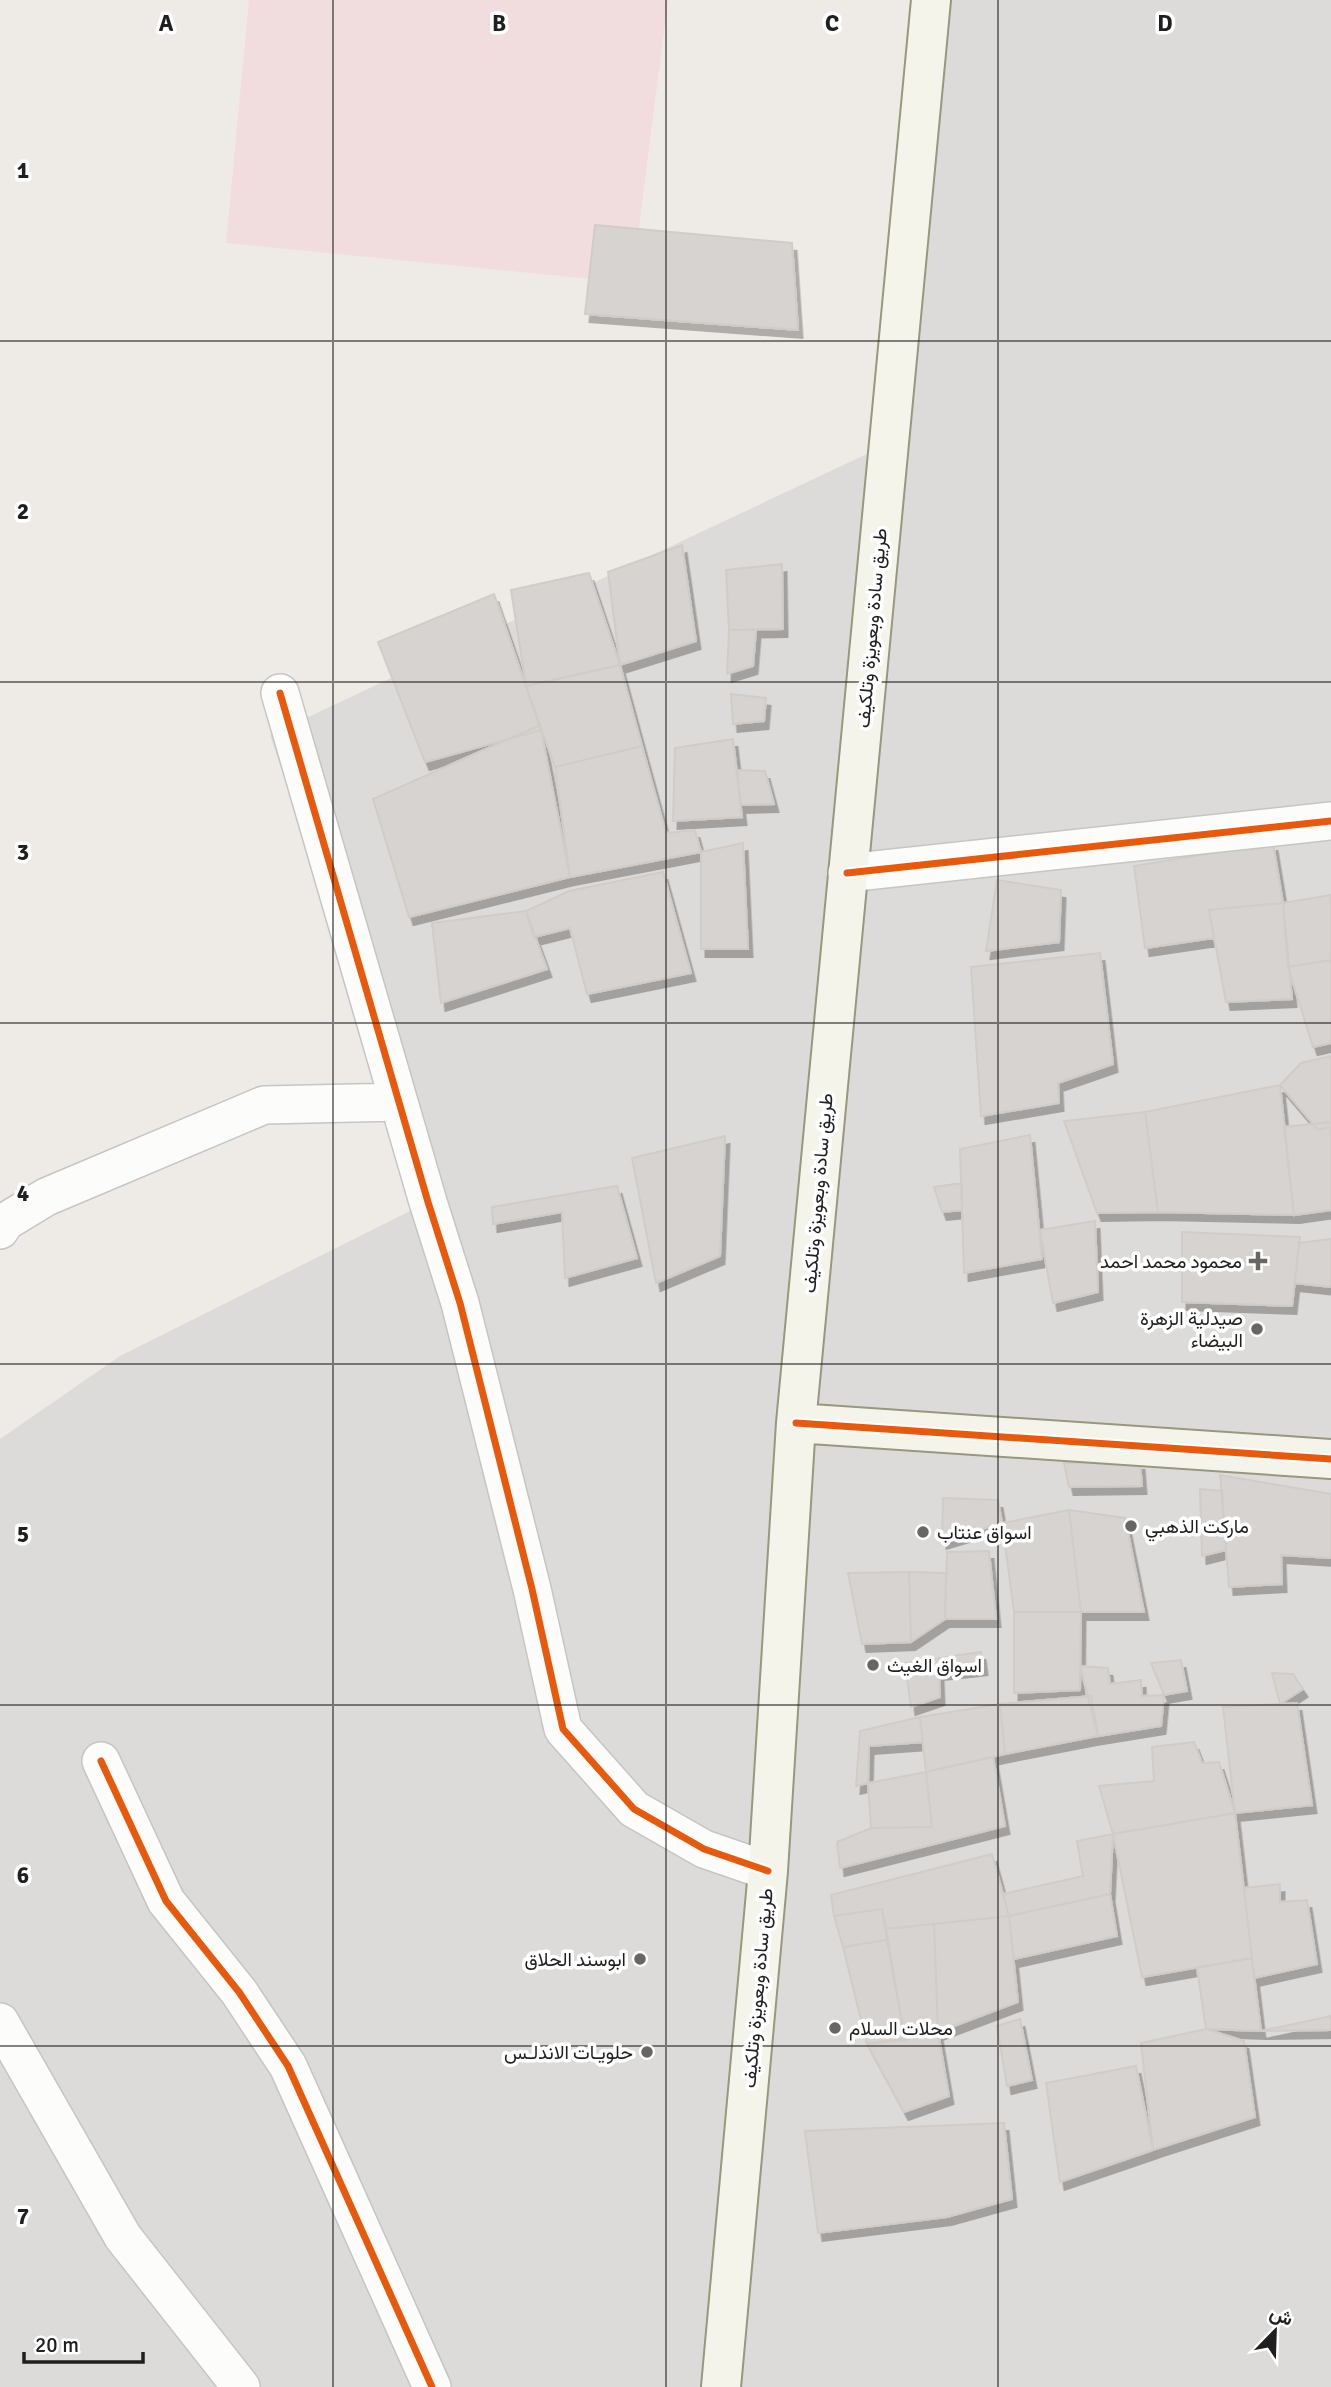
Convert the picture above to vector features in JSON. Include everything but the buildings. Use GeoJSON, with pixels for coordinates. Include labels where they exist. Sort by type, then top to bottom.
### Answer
{"type":"FeatureCollection","features":[{"type":"Feature","properties":{"kind":"main road","name":"طريق سادة وبعويزة وتلكيف"},"geometry":{"type":"LineString","coordinates":[[721,2387],[768,1871],[796,1423],[931,0]]}},
{"type":"Feature","properties":{"kind":"main road"},"geometry":{"type":"LineString","coordinates":[[796,1423],[1331,1459]]}},
{"type":"Feature","properties":{"kind":"street"},"geometry":{"type":"LineString","coordinates":[[280,693],[460,1304],[533,1589],[564,1729],[634,1810],[704,1849],[768,1871]]}},
{"type":"Feature","properties":{"kind":"street"},"geometry":{"type":"LineString","coordinates":[[847,873],[1331,821]]}},
{"type":"Feature","properties":{"kind":"street"},"geometry":{"type":"LineString","coordinates":[[0,1230],[5,1222],[46,1198],[264,1105],[399,1102]]}},
{"type":"Feature","properties":{"kind":"street"},"geometry":{"type":"LineString","coordinates":[[101,1761],[166,1901],[239,1992],[288,2066],[432,2387]]}},
{"type":"Feature","properties":{"kind":"street"},"geometry":{"type":"LineString","coordinates":[[0,2022],[123,2236],[241,2387]]}},
{"type":"Feature","properties":{"kind":"shaded area"},"geometry":{"type":"Polygon","coordinates":[[[249,0],[668,0],[632,283],[226,243],[249,0]]]}},
{"type":"Feature","properties":{"kind":"shaded area"},"geometry":{"type":"Polygon","coordinates":[[[928,0],[1331,0],[1331,2387],[0,2387],[0,1439],[120,1356],[428,1202],[270,735],[888,444],[928,0]]]}},
{"type":"Feature","properties":{"kind":"cycle path"},"geometry":{"type":"LineString","coordinates":[[280,693],[428,1202],[460,1303],[532,1589],[563,1729],[634,1809],[704,1849],[768,1871]]}},
{"type":"Feature","properties":{"kind":"cycle path"},"geometry":{"type":"LineString","coordinates":[[847,873],[1331,821]]}},
{"type":"Feature","properties":{"kind":"cycle path"},"geometry":{"type":"LineString","coordinates":[[796,1423],[1331,1459]]}},
{"type":"Feature","properties":{"kind":"cycle path"},"geometry":{"type":"LineString","coordinates":[[101,1761],[166,1901],[239,1992],[288,2066],[432,2387]]}},
{"type":"Feature","properties":{"kind":"place","name":"محمود محمد احمد"},"geometry":{"type":"Point","coordinates":[1258,1261]}},
{"type":"Feature","properties":{"kind":"place","name":"صيدلية الزهرة البيضاء"},"geometry":{"type":"Point","coordinates":[1257,1329]}},
{"type":"Feature","properties":{"kind":"place","name":"ماركت الذهبي"},"geometry":{"type":"Point","coordinates":[1131,1526]}},
{"type":"Feature","properties":{"kind":"place","name":"اسواق عنتاب"},"geometry":{"type":"Point","coordinates":[923,1532]}},
{"type":"Feature","properties":{"kind":"place","name":"اسواق الغيث"},"geometry":{"type":"Point","coordinates":[873,1665]}},
{"type":"Feature","properties":{"kind":"place","name":"ابوسند الحلاق"},"geometry":{"type":"Point","coordinates":[640,1959]}},
{"type":"Feature","properties":{"kind":"place","name":"محلات السلام"},"geometry":{"type":"Point","coordinates":[835,2028]}},
{"type":"Feature","properties":{"kind":"place","name":"حلويـات الاندلـس"},"geometry":{"type":"Point","coordinates":[647,2052]}}]}
